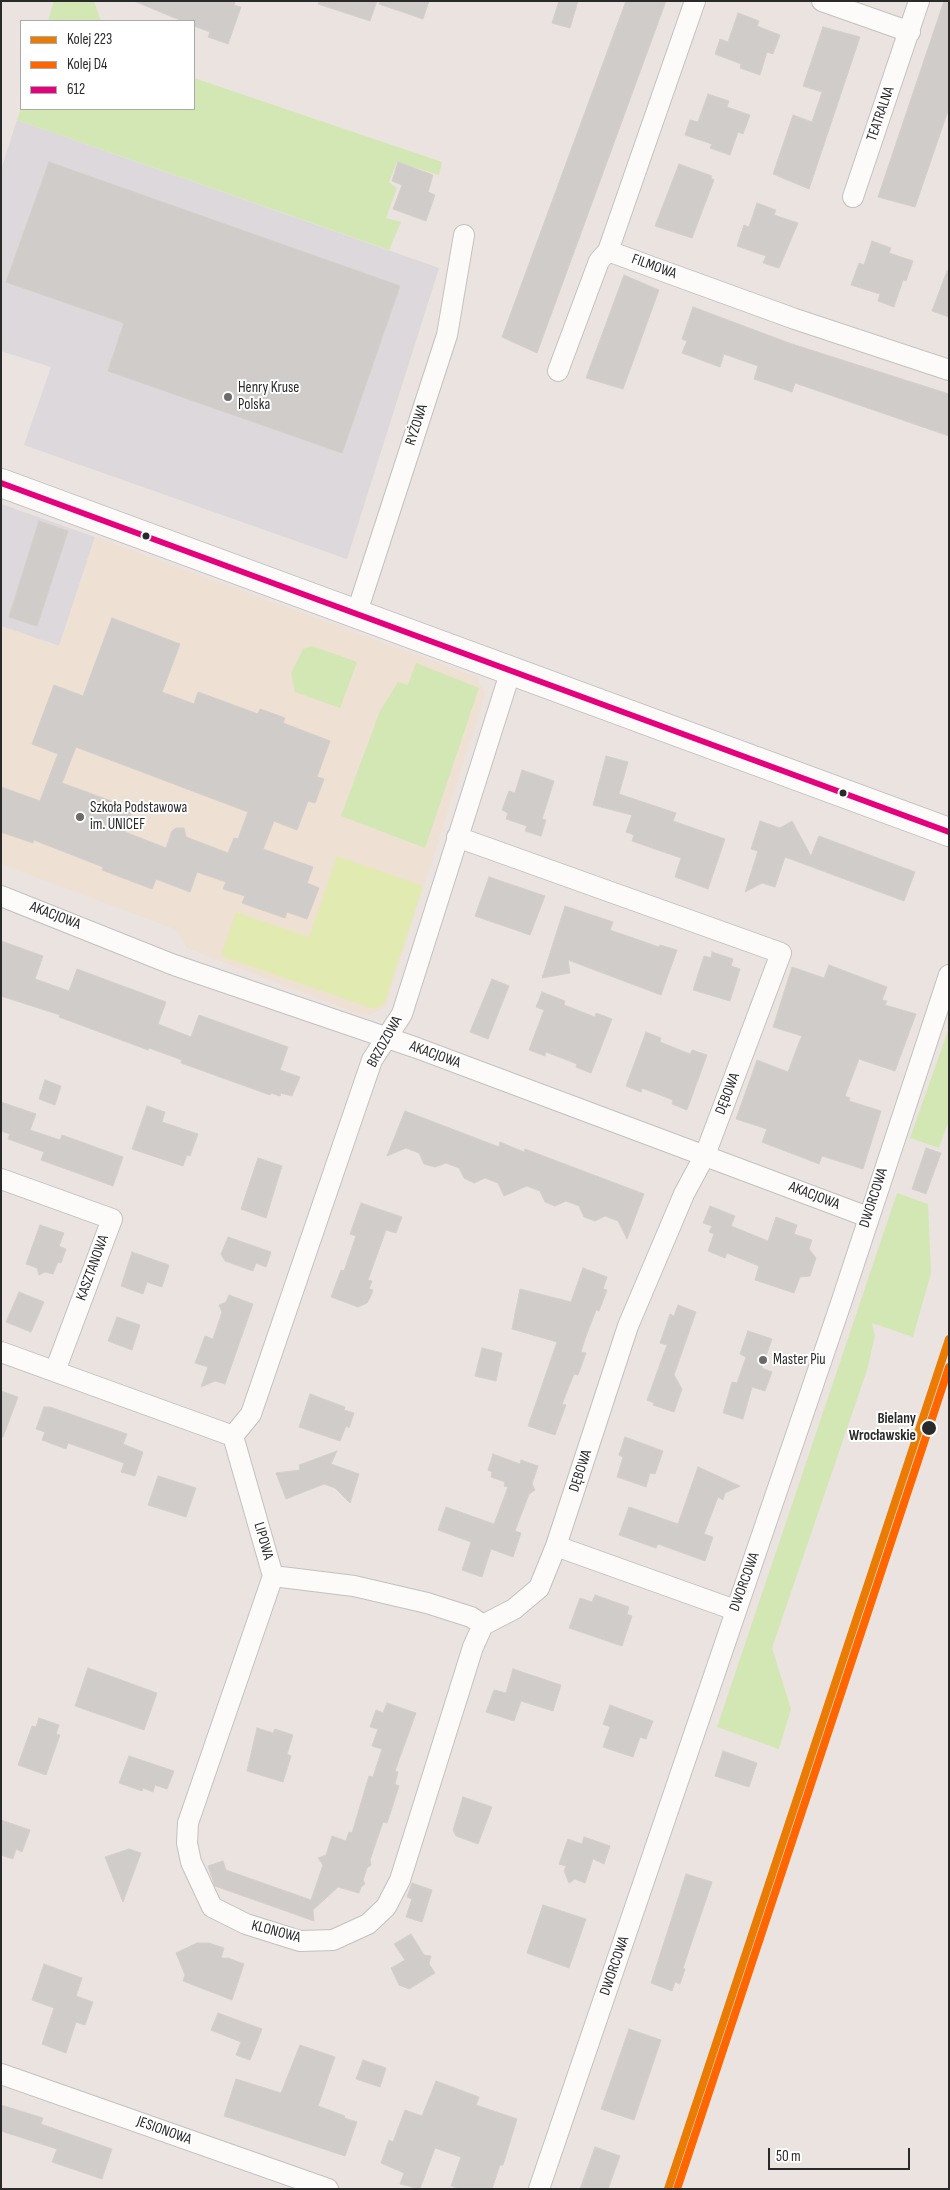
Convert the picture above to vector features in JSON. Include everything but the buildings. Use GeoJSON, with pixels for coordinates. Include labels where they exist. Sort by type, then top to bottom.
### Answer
{"type":"FeatureCollection","features":[{"type":"Feature","properties":{"kind":"street"},"geometry":{"type":"LineString","coordinates":[[558,372],[599,261],[608,251],[695,1]]}},
{"type":"Feature","properties":{"kind":"street"},"geometry":{"type":"LineString","coordinates":[[822,1],[910,32]]}},
{"type":"Feature","properties":{"kind":"street","name":"TEATRALNA"},"geometry":{"type":"LineString","coordinates":[[853,197],[920,1]]}},
{"type":"Feature","properties":{"kind":"street","name":"RYŻOWA"},"geometry":{"type":"LineString","coordinates":[[357,612],[447,334],[464,235]]}},
{"type":"Feature","properties":{"kind":"street","name":"FILMOWA"},"geometry":{"type":"LineString","coordinates":[[608,251],[795,319],[949,370]]}},
{"type":"Feature","properties":{"kind":"street"},"geometry":{"type":"LineString","coordinates":[[1,483],[357,612],[949,832]]}},
{"type":"Feature","properties":{"kind":"street","name":"BRZOZOWA"},"geometry":{"type":"LineString","coordinates":[[233,1436],[251,1414],[372,1060],[402,1014],[511,670]]}},
{"type":"Feature","properties":{"kind":"street","name":"DĘBOWA"},"geometry":{"type":"LineString","coordinates":[[457,836],[781,953],[705,1155],[684,1194],[628,1326],[554,1551]]}},
{"type":"Feature","properties":{"kind":"street","name":"AKACJOWA"},"geometry":{"type":"LineString","coordinates":[[1,896],[174,965],[385,1038],[868,1217]]}},
{"type":"Feature","properties":{"kind":"street","name":"DWORCOWA"},"geometry":{"type":"LineString","coordinates":[[539,2189],[838,1311],[949,975]]}},
{"type":"Feature","properties":{"kind":"street","name":"KASZTANOWA"},"geometry":{"type":"LineString","coordinates":[[1,1179],[112,1218],[55,1371]]}},
{"type":"Feature","properties":{"kind":"street"},"geometry":{"type":"LineString","coordinates":[[1,1352],[233,1436]]}},
{"type":"Feature","properties":{"kind":"street","name":"LIPOWA"},"geometry":{"type":"LineString","coordinates":[[233,1436],[273,1576],[354,1586],[426,1603],[471,1617],[483,1625]]}},
{"type":"Feature","properties":{"kind":"street"},"geometry":{"type":"LineString","coordinates":[[483,1625],[514,1609],[539,1588],[554,1551],[735,1610]]}},
{"type":"Feature","properties":{"kind":"street","name":"KLONOWA"},"geometry":{"type":"LineString","coordinates":[[273,1576],[188,1824],[187,1843],[191,1862],[212,1907],[246,1924],[300,1941],[333,1940],[368,1924],[386,1907],[400,1880],[473,1647],[483,1625]]}},
{"type":"Feature","properties":{"kind":"street","name":"JESIONOWA"},"geometry":{"type":"LineString","coordinates":[[1,2074],[328,2189]]}},
{"type":"Feature","properties":{"kind":"shaded area"},"geometry":{"type":"Polygon","coordinates":[[[17,120],[439,268],[347,559],[24,445],[51,367],[1,351],[1,170],[17,120]]]}},
{"type":"Feature","properties":{"kind":"shaded area"},"geometry":{"type":"Polygon","coordinates":[[[1,504],[95,537],[59,646],[1,626],[1,504]]]}},
{"type":"Feature","properties":{"kind":"shaded area"},"geometry":{"type":"Polygon","coordinates":[[[95,537],[476,677],[485,693],[385,1008],[365,1016],[187,948],[175,929],[1,864],[1,626],[59,646],[95,537]]]}},
{"type":"Feature","properties":{"kind":"green space"},"geometry":{"type":"Polygon","coordinates":[[[54,1],[94,1],[101,20],[48,20],[54,1]]]}},
{"type":"Feature","properties":{"kind":"green space"},"geometry":{"type":"Polygon","coordinates":[[[195,78],[442,162],[439,175],[397,162],[389,182],[397,188],[386,218],[401,222],[389,250],[17,120],[20,110],[195,110],[195,78]]]}},
{"type":"Feature","properties":{"kind":"green space"},"geometry":{"type":"Polygon","coordinates":[[[312,646],[357,662],[340,708],[295,692],[291,673],[303,649],[312,646]]]}},
{"type":"Feature","properties":{"kind":"green space"},"geometry":{"type":"Polygon","coordinates":[[[416,663],[479,688],[425,848],[341,816],[380,711],[398,682],[408,685],[416,663]]]}},
{"type":"Feature","properties":{"kind":"green space"},"geometry":{"type":"Polygon","coordinates":[[[337,856],[423,886],[384,1004],[374,1009],[221,956],[236,912],[309,937],[337,856]]]}},
{"type":"Feature","properties":{"kind":"green space"},"geometry":{"type":"Polygon","coordinates":[[[949,1028],[949,1120],[939,1148],[910,1138],[949,1028]]]}},
{"type":"Feature","properties":{"kind":"green space"},"geometry":{"type":"Polygon","coordinates":[[[897,1193],[928,1204],[931,1273],[913,1337],[872,1323],[875,1336],[867,1370],[772,1648],[791,1709],[779,1749],[717,1727],[897,1193]]]}},
{"type":"Feature","properties":{"kind":"rail line","name":"223"},"geometry":{"type":"LineString","coordinates":[[668,2189],[949,1339]]}},
{"type":"Feature","properties":{"kind":"rail line","name":"D4"},"geometry":{"type":"LineString","coordinates":[[677,2189],[949,1367]]}},
{"type":"Feature","properties":{"kind":"transit line","name":"612"},"geometry":{"type":"LineString","coordinates":[[1,483],[949,832]]}},
{"type":"Feature","properties":{"kind":"place","name":"Henry Kruse Polska"},"geometry":{"type":"Point","coordinates":[228,397]}},
{"type":"Feature","properties":{"kind":"place","name":"Szkoła Podstawowa im. UNICEF"},"geometry":{"type":"Point","coordinates":[80,817]}},
{"type":"Feature","properties":{"kind":"place","name":"Master Piu"},"geometry":{"type":"Point","coordinates":[763,1360]}},
{"type":"Feature","properties":{"kind":"place","name":"Bielany Wrocławskie"},"geometry":{"type":"Point","coordinates":[929,1428]}}]}
